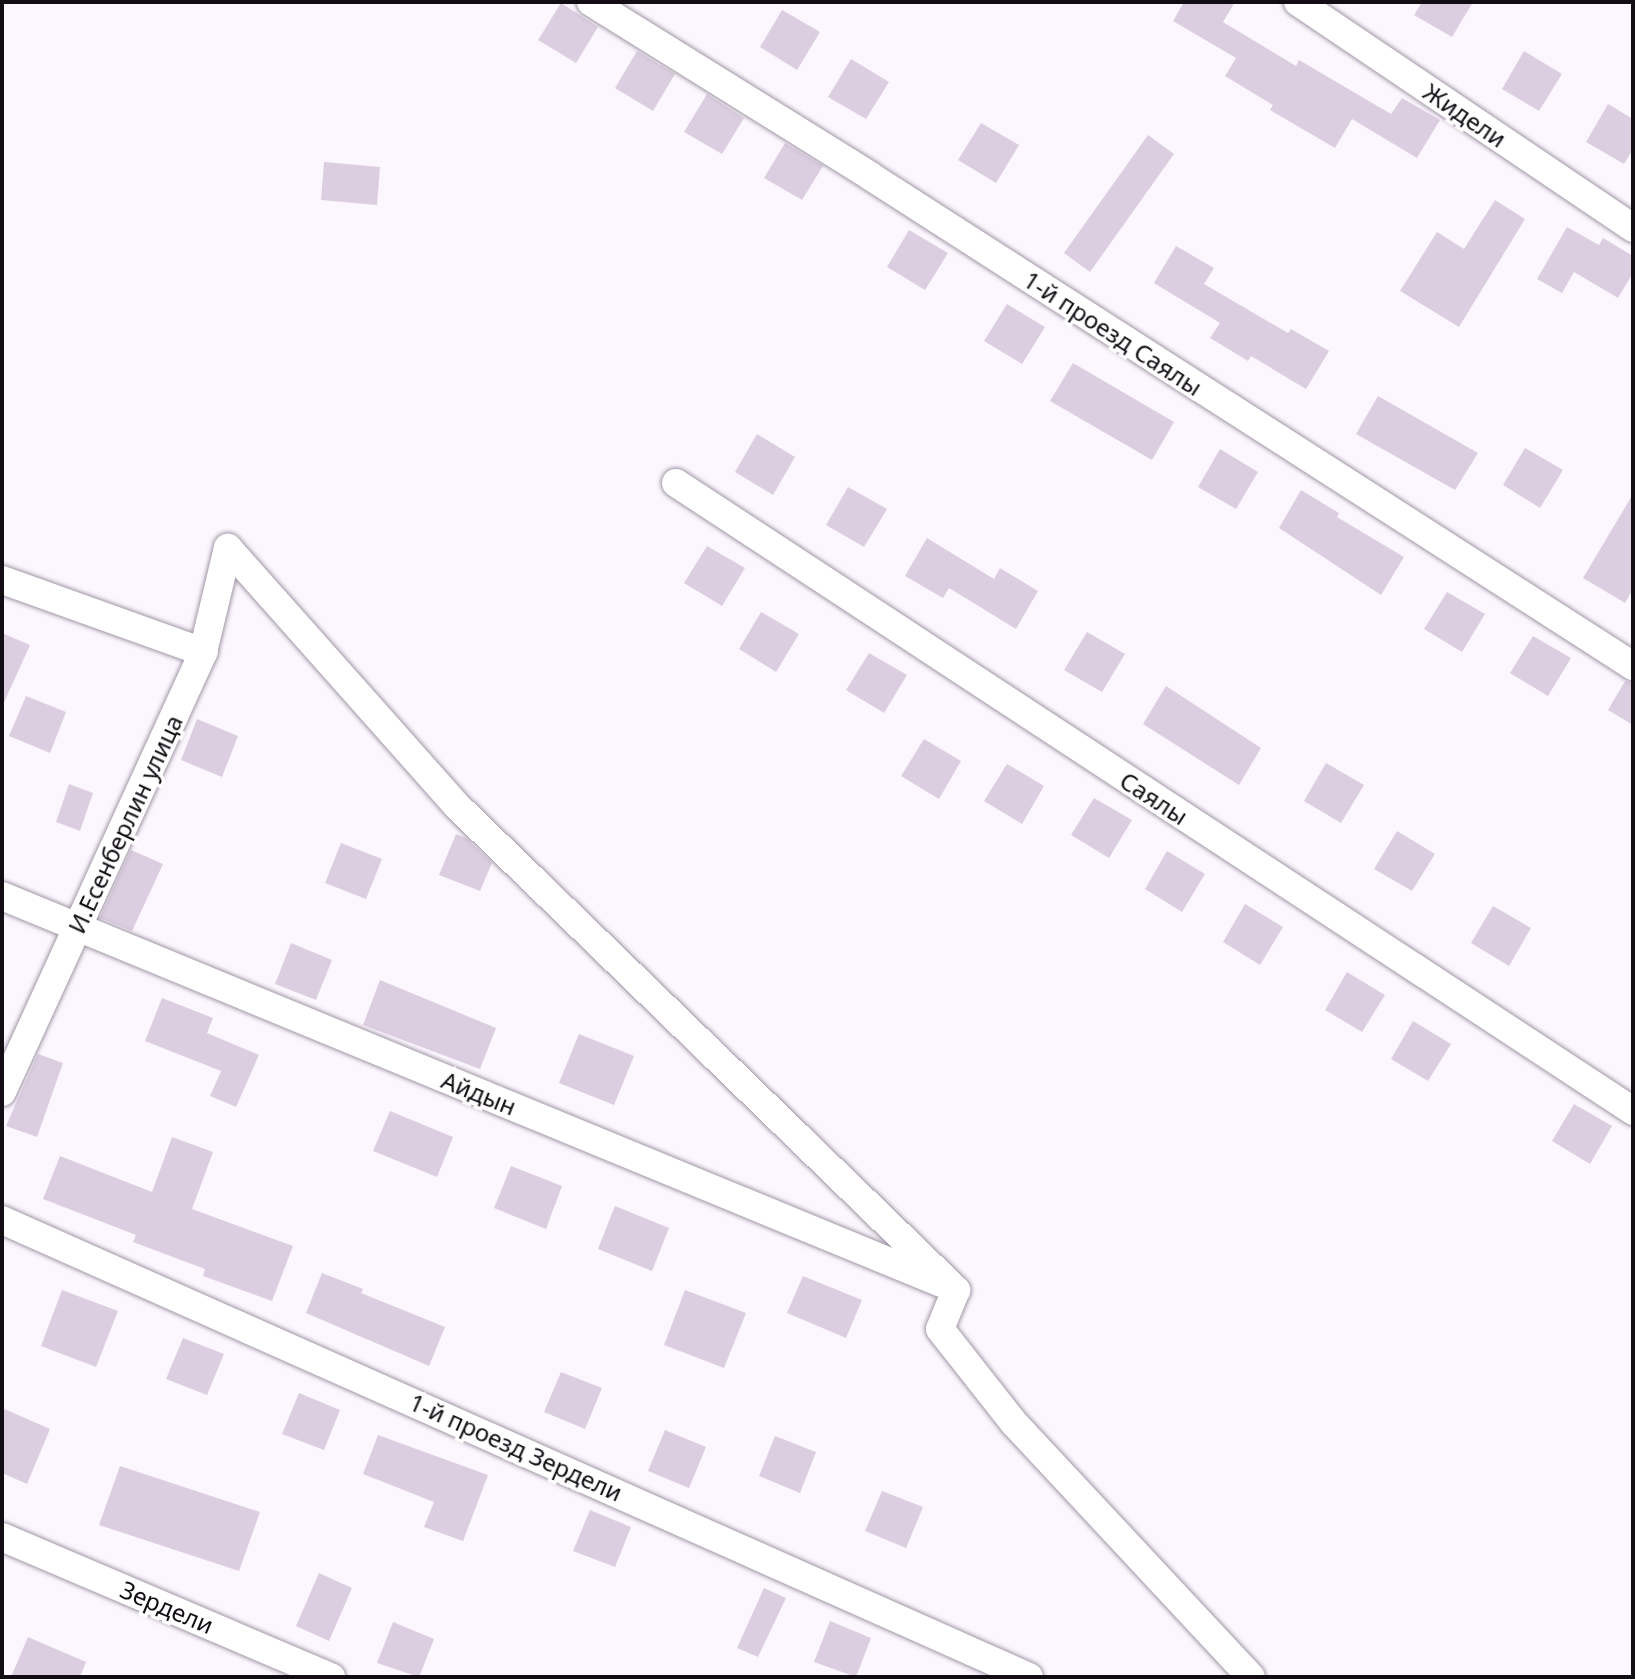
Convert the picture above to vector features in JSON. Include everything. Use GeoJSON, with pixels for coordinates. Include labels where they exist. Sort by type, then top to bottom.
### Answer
{"type":"FeatureCollection","features":[{"type":"Feature","properties":{"kind":"street","name":"1-й проезд Саялы"},"geometry":{"type":"LineString","coordinates":[[591,2],[870,176],[1516,594],[1633,666]]}},
{"type":"Feature","properties":{"kind":"street","name":"Жидели"},"geometry":{"type":"LineString","coordinates":[[1298,2],[1633,228]]}},
{"type":"Feature","properties":{"kind":"street","name":"Саялы"},"geometry":{"type":"LineString","coordinates":[[676,483],[1633,1111]]}},
{"type":"Feature","properties":{"kind":"street","name":"И.Есенберлин улица"},"geometry":{"type":"LineString","coordinates":[[2,1092],[203,652],[228,548],[456,805],[956,1290]]}},
{"type":"Feature","properties":{"kind":"street"},"geometry":{"type":"LineString","coordinates":[[2,580],[203,652]]}},
{"type":"Feature","properties":{"kind":"street","name":"Айдын"},"geometry":{"type":"LineString","coordinates":[[2,896],[956,1290]]}},
{"type":"Feature","properties":{"kind":"street","name":"1-й проезд Зердели"},"geometry":{"type":"LineString","coordinates":[[2,1220],[1029,1677]]}},
{"type":"Feature","properties":{"kind":"street"},"geometry":{"type":"LineString","coordinates":[[956,1290],[940,1329],[1014,1423],[1251,1677]]}},
{"type":"Feature","properties":{"kind":"street","name":"Зердели"},"geometry":{"type":"LineString","coordinates":[[2,1537],[331,1677]]}},
{"type":"Feature","properties":{"kind":"building"},"geometry":{"type":"Polygon","coordinates":[[[1184,2],[1235,2],[1223,22],[1296,66],[1299,60],[1391,114],[1402,98],[1440,120],[1417,158],[1352,119],[1335,148],[1270,110],[1273,105],[1225,76],[1236,58],[1173,21],[1184,2]]]}},
{"type":"Feature","properties":{"kind":"building"},"geometry":{"type":"Polygon","coordinates":[[[1422,2],[1473,2],[1452,37],[1414,15],[1422,2]]]}},
{"type":"Feature","properties":{"kind":"building"},"geometry":{"type":"Polygon","coordinates":[[[561,3],[598,27],[576,63],[538,40],[561,3]]]}},
{"type":"Feature","properties":{"kind":"building"},"geometry":{"type":"Polygon","coordinates":[[[782,10],[820,32],[797,70],[760,47],[782,10]]]}},
{"type":"Feature","properties":{"kind":"building"},"geometry":{"type":"Polygon","coordinates":[[[637,51],[675,74],[653,111],[615,88],[637,51]]]}},
{"type":"Feature","properties":{"kind":"building"},"geometry":{"type":"Polygon","coordinates":[[[1524,51],[1562,74],[1539,111],[1502,89],[1524,51]]]}},
{"type":"Feature","properties":{"kind":"building"},"geometry":{"type":"Polygon","coordinates":[[[851,59],[889,82],[866,119],[828,97],[851,59]]]}},
{"type":"Feature","properties":{"kind":"building"},"geometry":{"type":"Polygon","coordinates":[[[707,94],[744,118],[722,154],[684,132],[707,94]]]}},
{"type":"Feature","properties":{"kind":"building"},"geometry":{"type":"Polygon","coordinates":[[[1608,104],[1633,119],[1633,149],[1624,164],[1586,142],[1608,104]]]}},
{"type":"Feature","properties":{"kind":"building"},"geometry":{"type":"Polygon","coordinates":[[[981,123],[1019,145],[996,183],[958,160],[981,123]]]}},
{"type":"Feature","properties":{"kind":"building"},"geometry":{"type":"Polygon","coordinates":[[[1148,135],[1174,154],[1090,272],[1064,253],[1148,135]]]}},
{"type":"Feature","properties":{"kind":"building"},"geometry":{"type":"Polygon","coordinates":[[[785,143],[823,166],[802,200],[764,178],[785,143]]]}},
{"type":"Feature","properties":{"kind":"building"},"geometry":{"type":"Polygon","coordinates":[[[324,162],[380,167],[377,205],[321,200],[324,162]]]}},
{"type":"Feature","properties":{"kind":"building"},"geometry":{"type":"Polygon","coordinates":[[[1495,200],[1525,219],[1459,327],[1400,291],[1437,232],[1464,249],[1495,200]]]}},
{"type":"Feature","properties":{"kind":"building"},"geometry":{"type":"Polygon","coordinates":[[[1567,227],[1599,245],[1603,238],[1633,256],[1633,273],[1618,298],[1574,272],[1562,293],[1537,279],[1567,227]]]}},
{"type":"Feature","properties":{"kind":"building"},"geometry":{"type":"Polygon","coordinates":[[[909,230],[948,253],[925,290],[887,267],[909,230]]]}},
{"type":"Feature","properties":{"kind":"building"},"geometry":{"type":"Polygon","coordinates":[[[1176,246],[1214,268],[1204,284],[1288,333],[1291,329],[1329,351],[1306,389],[1251,356],[1248,361],[1210,338],[1220,323],[1154,283],[1176,246]]]}},
{"type":"Feature","properties":{"kind":"building"},"geometry":{"type":"Polygon","coordinates":[[[1007,304],[1045,327],[1022,364],[984,341],[1007,304]]]}},
{"type":"Feature","properties":{"kind":"building"},"geometry":{"type":"Polygon","coordinates":[[[1073,363],[1174,422],[1152,460],[1050,401],[1073,363]]]}},
{"type":"Feature","properties":{"kind":"building"},"geometry":{"type":"Polygon","coordinates":[[[1378,396],[1478,453],[1455,490],[1356,434],[1378,396]]]}},
{"type":"Feature","properties":{"kind":"building"},"geometry":{"type":"Polygon","coordinates":[[[757,434],[795,457],[773,495],[735,472],[757,434]]]}},
{"type":"Feature","properties":{"kind":"building"},"geometry":{"type":"Polygon","coordinates":[[[1525,448],[1563,470],[1540,508],[1503,485],[1525,448]]]}},
{"type":"Feature","properties":{"kind":"building"},"geometry":{"type":"Polygon","coordinates":[[[1220,449],[1258,472],[1236,509],[1198,487],[1220,449]]]}},
{"type":"Feature","properties":{"kind":"building"},"geometry":{"type":"Polygon","coordinates":[[[848,487],[887,509],[864,547],[826,525],[848,487]]]}},
{"type":"Feature","properties":{"kind":"building"},"geometry":{"type":"Polygon","coordinates":[[[1301,490],[1339,513],[1337,517],[1404,557],[1381,595],[1279,528],[1301,490]]]}},
{"type":"Feature","properties":{"kind":"building"},"geometry":{"type":"Polygon","coordinates":[[[1633,494],[1633,589],[1625,603],[1583,578],[1633,494]]]}},
{"type":"Feature","properties":{"kind":"building"},"geometry":{"type":"Polygon","coordinates":[[[927,538],[994,579],[1000,568],[1038,591],[1016,629],[949,588],[943,598],[905,576],[927,538]]]}},
{"type":"Feature","properties":{"kind":"building"},"geometry":{"type":"Polygon","coordinates":[[[707,546],[745,568],[722,606],[684,583],[707,546]]]}},
{"type":"Feature","properties":{"kind":"building"},"geometry":{"type":"Polygon","coordinates":[[[1447,592],[1485,614],[1462,652],[1424,629],[1447,592]]]}},
{"type":"Feature","properties":{"kind":"building"},"geometry":{"type":"Polygon","coordinates":[[[761,612],[799,634],[776,672],[739,649],[761,612]]]}},
{"type":"Feature","properties":{"kind":"building"},"geometry":{"type":"Polygon","coordinates":[[[1087,632],[1125,654],[1102,692],[1064,670],[1087,632]]]}},
{"type":"Feature","properties":{"kind":"building"},"geometry":{"type":"Polygon","coordinates":[[[2,633],[30,645],[2,707],[2,633]]]}},
{"type":"Feature","properties":{"kind":"building"},"geometry":{"type":"Polygon","coordinates":[[[1533,636],[1571,658],[1548,696],[1510,673],[1533,636]]]}},
{"type":"Feature","properties":{"kind":"building"},"geometry":{"type":"Polygon","coordinates":[[[869,653],[907,675],[884,713],[846,690],[869,653]]]}},
{"type":"Feature","properties":{"kind":"building"},"geometry":{"type":"Polygon","coordinates":[[[1625,681],[1633,683],[1633,725],[1608,710],[1625,681]]]}},
{"type":"Feature","properties":{"kind":"building"},"geometry":{"type":"Polygon","coordinates":[[[1166,686],[1261,748],[1239,785],[1143,724],[1166,686]]]}},
{"type":"Feature","properties":{"kind":"building"},"geometry":{"type":"Polygon","coordinates":[[[26,696],[66,712],[50,753],[9,736],[26,696]]]}},
{"type":"Feature","properties":{"kind":"building"},"geometry":{"type":"Polygon","coordinates":[[[197,719],[238,736],[222,777],[181,760],[197,719]]]}},
{"type":"Feature","properties":{"kind":"building"},"geometry":{"type":"Polygon","coordinates":[[[924,739],[961,761],[939,799],[901,776],[924,739]]]}},
{"type":"Feature","properties":{"kind":"building"},"geometry":{"type":"Polygon","coordinates":[[[1326,763],[1364,785],[1341,823],[1304,801],[1326,763]]]}},
{"type":"Feature","properties":{"kind":"building"},"geometry":{"type":"Polygon","coordinates":[[[1007,764],[1044,786],[1022,824],[984,801],[1007,764]]]}},
{"type":"Feature","properties":{"kind":"building"},"geometry":{"type":"Polygon","coordinates":[[[69,784],[93,793],[80,831],[56,822],[69,784]]]}},
{"type":"Feature","properties":{"kind":"building"},"geometry":{"type":"Polygon","coordinates":[[[1094,798],[1132,820],[1109,858],[1071,835],[1094,798]]]}},
{"type":"Feature","properties":{"kind":"building"},"geometry":{"type":"Polygon","coordinates":[[[1397,831],[1435,854],[1412,891],[1374,869],[1397,831]]]}},
{"type":"Feature","properties":{"kind":"building"},"geometry":{"type":"Polygon","coordinates":[[[456,834],[466,838],[492,863],[480,891],[439,875],[456,834]]]}},
{"type":"Feature","properties":{"kind":"building"},"geometry":{"type":"Polygon","coordinates":[[[341,843],[382,859],[366,899],[325,883],[341,843]]]}},
{"type":"Feature","properties":{"kind":"building"},"geometry":{"type":"Polygon","coordinates":[[[131,850],[163,864],[132,931],[100,918],[131,850]]]}},
{"type":"Feature","properties":{"kind":"building"},"geometry":{"type":"Polygon","coordinates":[[[1167,851],[1205,874],[1182,912],[1145,889],[1167,851]]]}},
{"type":"Feature","properties":{"kind":"building"},"geometry":{"type":"Polygon","coordinates":[[[1245,904],[1283,927],[1260,965],[1223,942],[1245,904]]]}},
{"type":"Feature","properties":{"kind":"building"},"geometry":{"type":"Polygon","coordinates":[[[1493,906],[1531,928],[1509,966],[1471,943],[1493,906]]]}},
{"type":"Feature","properties":{"kind":"building"},"geometry":{"type":"Polygon","coordinates":[[[291,943],[332,960],[316,1000],[275,984],[291,943]]]}},
{"type":"Feature","properties":{"kind":"building"},"geometry":{"type":"Polygon","coordinates":[[[1347,972],[1385,995],[1362,1032],[1325,1010],[1347,972]]]}},
{"type":"Feature","properties":{"kind":"building"},"geometry":{"type":"Polygon","coordinates":[[[380,980],[496,1028],[480,1069],[363,1025],[380,980]]]}},
{"type":"Feature","properties":{"kind":"building"},"geometry":{"type":"Polygon","coordinates":[[[162,998],[213,1018],[207,1033],[259,1055],[236,1107],[210,1096],[221,1071],[145,1041],[162,998]]]}},
{"type":"Feature","properties":{"kind":"building"},"geometry":{"type":"Polygon","coordinates":[[[1413,1021],[1451,1044],[1428,1081],[1391,1059],[1413,1021]]]}},
{"type":"Feature","properties":{"kind":"building"},"geometry":{"type":"Polygon","coordinates":[[[579,1034],[634,1056],[614,1105],[559,1083],[579,1034]]]}},
{"type":"Feature","properties":{"kind":"building"},"geometry":{"type":"Polygon","coordinates":[[[38,1054],[63,1063],[37,1137],[6,1126],[38,1054]]]}},
{"type":"Feature","properties":{"kind":"building"},"geometry":{"type":"Polygon","coordinates":[[[1574,1104],[1612,1126],[1590,1164],[1552,1141],[1574,1104]]]}},
{"type":"Feature","properties":{"kind":"building"},"geometry":{"type":"Polygon","coordinates":[[[390,1111],[453,1137],[437,1177],[373,1151],[390,1111]]]}},
{"type":"Feature","properties":{"kind":"building"},"geometry":{"type":"Polygon","coordinates":[[[172,1137],[213,1152],[192,1209],[293,1246],[272,1301],[203,1276],[205,1269],[133,1242],[136,1235],[43,1199],[60,1156],[152,1192],[172,1137]]]}},
{"type":"Feature","properties":{"kind":"building"},"geometry":{"type":"Polygon","coordinates":[[[511,1166],[562,1186],[546,1229],[494,1208],[511,1166]]]}},
{"type":"Feature","properties":{"kind":"building"},"geometry":{"type":"Polygon","coordinates":[[[615,1206],[669,1228],[652,1271],[598,1249],[615,1206]]]}},
{"type":"Feature","properties":{"kind":"building"},"geometry":{"type":"Polygon","coordinates":[[[322,1273],[363,1289],[361,1293],[445,1327],[429,1366],[306,1313],[322,1273]]]}},
{"type":"Feature","properties":{"kind":"building"},"geometry":{"type":"Polygon","coordinates":[[[803,1276],[862,1300],[846,1338],[787,1313],[803,1276]]]}},
{"type":"Feature","properties":{"kind":"building"},"geometry":{"type":"Polygon","coordinates":[[[62,1290],[118,1311],[96,1367],[41,1346],[62,1290]]]}},
{"type":"Feature","properties":{"kind":"building"},"geometry":{"type":"Polygon","coordinates":[[[685,1290],[746,1313],[724,1368],[664,1345],[685,1290]]]}},
{"type":"Feature","properties":{"kind":"building"},"geometry":{"type":"Polygon","coordinates":[[[183,1338],[224,1354],[207,1395],[166,1379],[183,1338]]]}},
{"type":"Feature","properties":{"kind":"building"},"geometry":{"type":"Polygon","coordinates":[[[561,1372],[602,1388],[585,1429],[544,1412],[561,1372]]]}},
{"type":"Feature","properties":{"kind":"building"},"geometry":{"type":"Polygon","coordinates":[[[299,1393],[340,1410],[324,1450],[282,1434],[299,1393]]]}},
{"type":"Feature","properties":{"kind":"building"},"geometry":{"type":"Polygon","coordinates":[[[2,1408],[50,1429],[27,1484],[2,1473],[2,1408]]]}},
{"type":"Feature","properties":{"kind":"building"},"geometry":{"type":"Polygon","coordinates":[[[665,1430],[706,1447],[689,1488],[648,1471],[665,1430]]]}},
{"type":"Feature","properties":{"kind":"building"},"geometry":{"type":"Polygon","coordinates":[[[378,1435],[488,1475],[463,1541],[424,1527],[434,1502],[363,1474],[378,1435]]]}},
{"type":"Feature","properties":{"kind":"building"},"geometry":{"type":"Polygon","coordinates":[[[775,1436],[816,1452],[800,1493],[759,1476],[775,1436]]]}},
{"type":"Feature","properties":{"kind":"building"},"geometry":{"type":"Polygon","coordinates":[[[120,1466],[260,1512],[239,1571],[99,1525],[120,1466]]]}},
{"type":"Feature","properties":{"kind":"building"},"geometry":{"type":"Polygon","coordinates":[[[882,1491],[923,1507],[906,1548],[865,1531],[882,1491]]]}},
{"type":"Feature","properties":{"kind":"building"},"geometry":{"type":"Polygon","coordinates":[[[590,1510],[631,1527],[615,1567],[573,1551],[590,1510]]]}},
{"type":"Feature","properties":{"kind":"building"},"geometry":{"type":"Polygon","coordinates":[[[319,1573],[352,1588],[329,1641],[296,1626],[319,1573]]]}},
{"type":"Feature","properties":{"kind":"building"},"geometry":{"type":"Polygon","coordinates":[[[764,1588],[786,1598],[758,1657],[737,1648],[764,1588]]]}},
{"type":"Feature","properties":{"kind":"building"},"geometry":{"type":"Polygon","coordinates":[[[830,1621],[871,1638],[856,1677],[814,1662],[830,1621]]]}},
{"type":"Feature","properties":{"kind":"building"},"geometry":{"type":"Polygon","coordinates":[[[393,1622],[434,1639],[419,1677],[377,1663],[393,1622]]]}},
{"type":"Feature","properties":{"kind":"building"},"geometry":{"type":"Polygon","coordinates":[[[28,1637],[86,1662],[80,1677],[11,1677],[28,1637]]]}}]}
